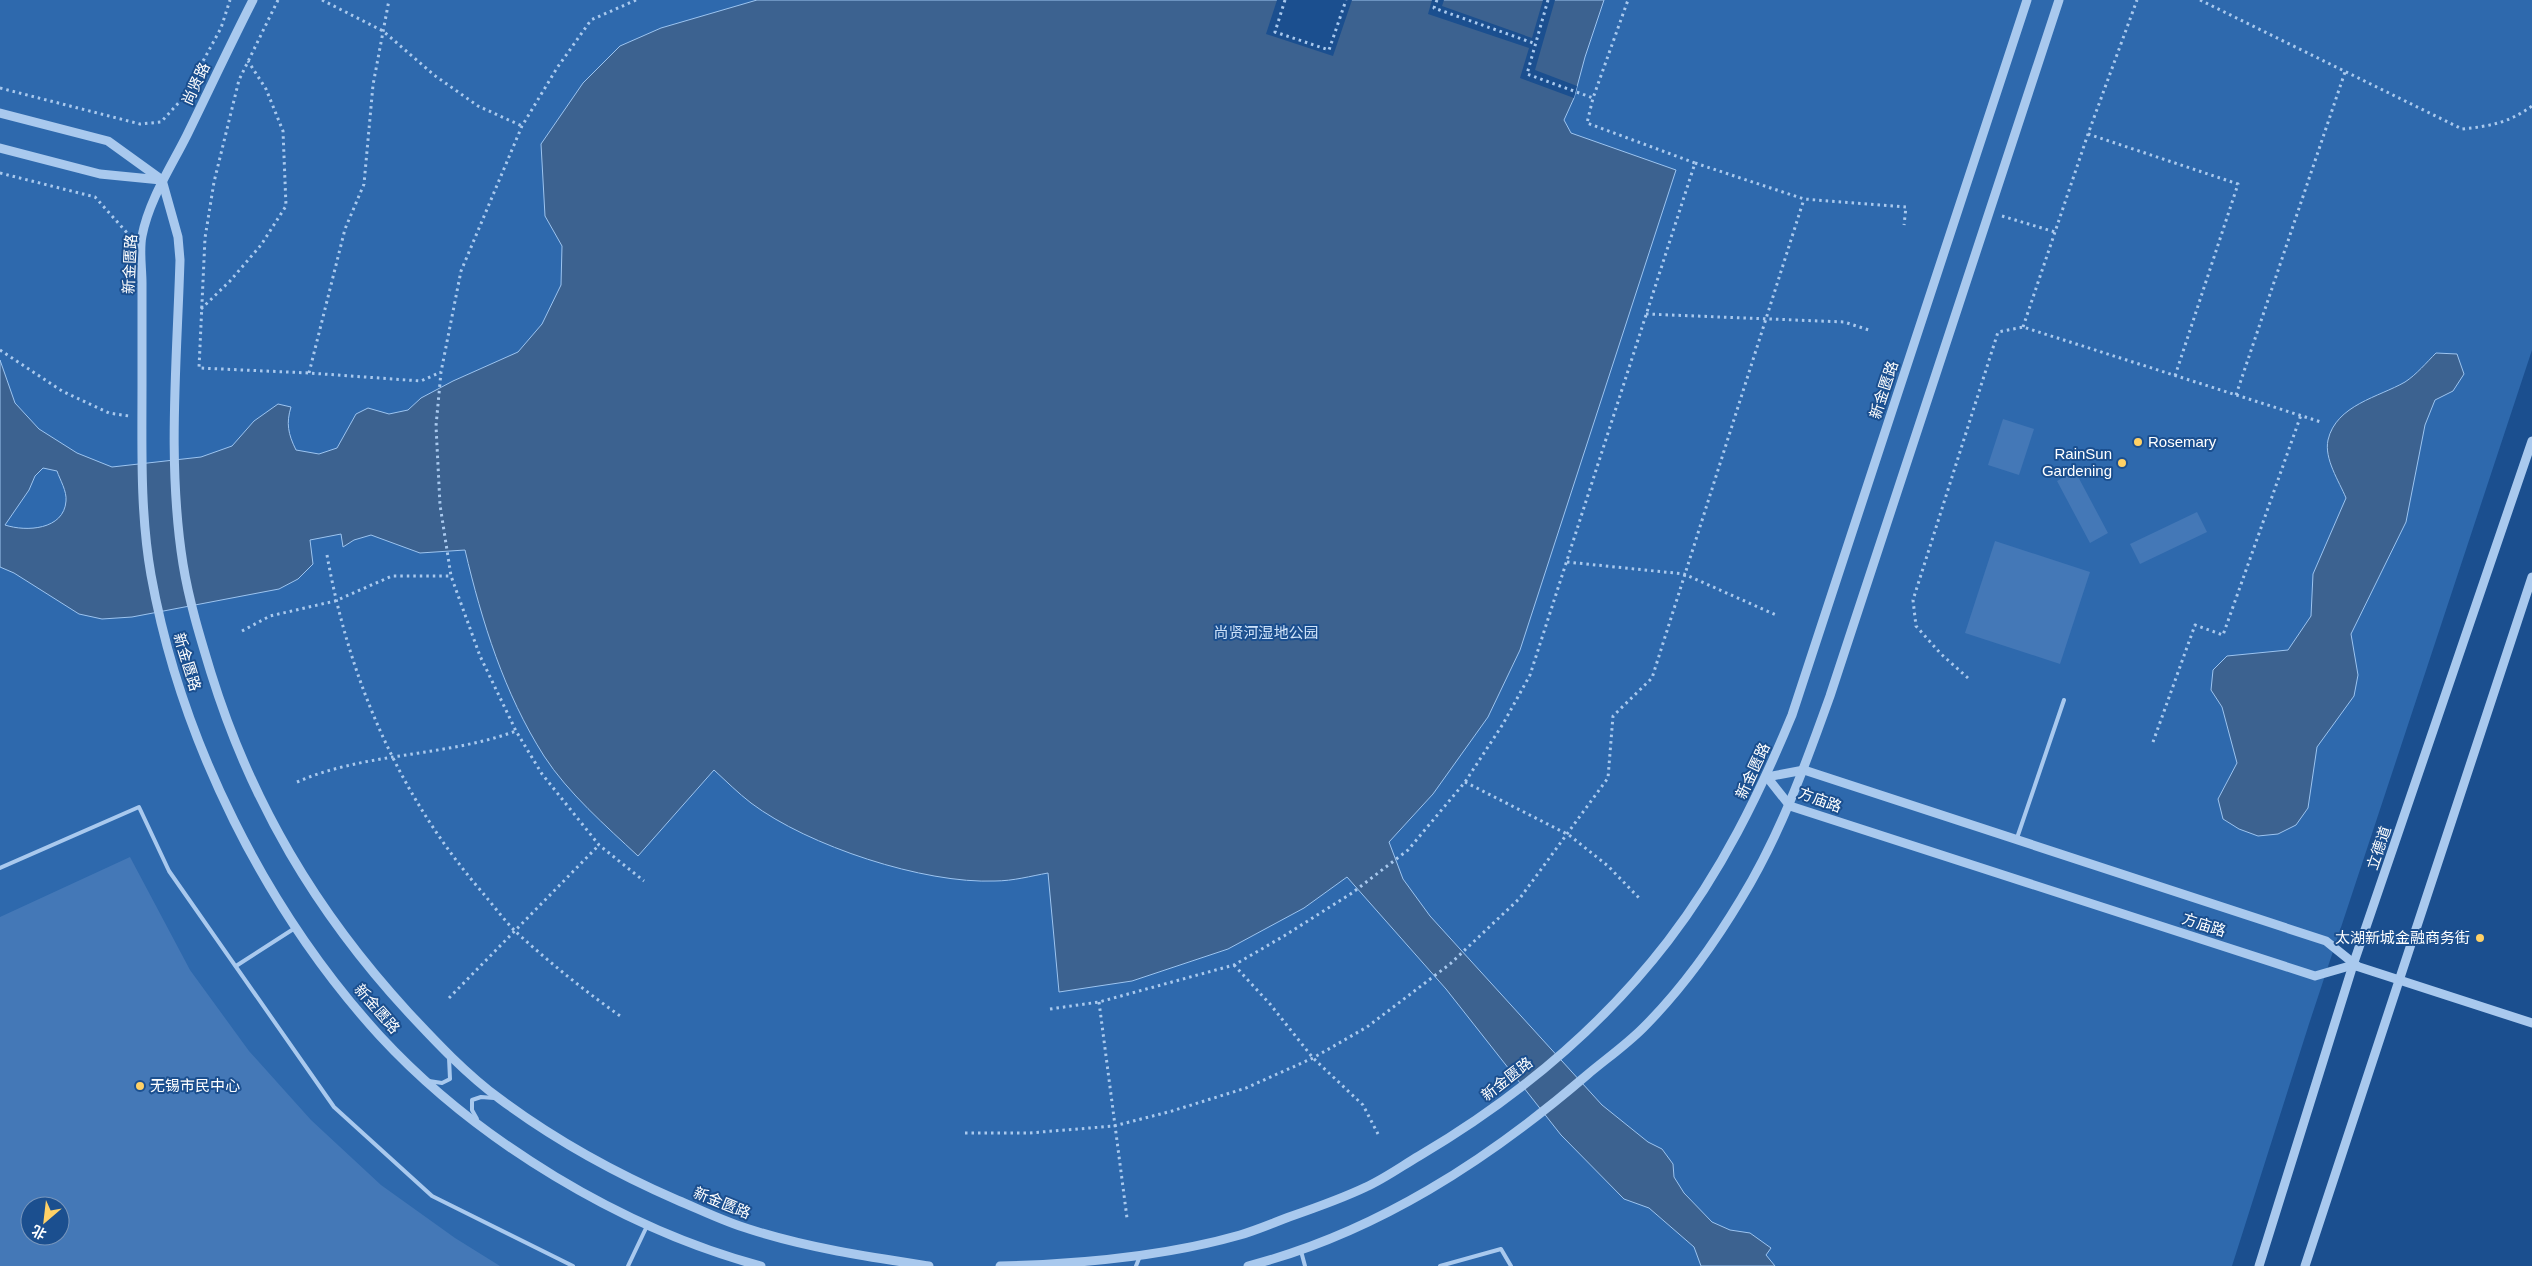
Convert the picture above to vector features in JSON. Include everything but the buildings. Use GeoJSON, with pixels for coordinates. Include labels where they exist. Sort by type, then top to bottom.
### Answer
{"type":"FeatureCollection","features":[{"type":"Feature","properties":{"kind":"street","name":"尚贤路"},"geometry":{"type":"LineString","coordinates":[[160,179],[248,0]]}},
{"type":"Feature","properties":{"kind":"street","name":"尚贤路"},"geometry":{"type":"LineString","coordinates":[[160,179],[187,136],[253,0]]}},
{"type":"Feature","properties":{"kind":"street","name":"新金匮路"},"geometry":{"type":"LineString","coordinates":[[1000,1266],[1092,1264],[1198,1245],[1241,1235],[1324,1205],[1368,1186],[1463,1129],[1517,1091],[1595,1024],[1668,941],[1717,868],[1767,777],[1792,715],[2027,0]]}},
{"type":"Feature","properties":{"kind":"street"},"geometry":{"type":"LineString","coordinates":[[1248,1266],[1301,1249],[1371,1220],[1438,1184],[1488,1154],[1540,1116],[1643,1028],[1707,950],[1741,900],[1790,806],[1804,770],[2059,0]]}},
{"type":"Feature","properties":{"kind":"street"},"geometry":{"type":"LineString","coordinates":[[0,113],[108,141],[160,179]]}},
{"type":"Feature","properties":{"kind":"street"},"geometry":{"type":"LineString","coordinates":[[0,148],[100,174],[160,179]]}},
{"type":"Feature","properties":{"kind":"street","name":"新金匮路"},"geometry":{"type":"LineString","coordinates":[[160,179],[142,236],[144,529],[150,574],[167,649],[186,708],[215,779],[244,838],[296,927],[317,958],[381,1037],[427,1081],[478,1123],[531,1160],[648,1226],[761,1266]]}},
{"type":"Feature","properties":{"kind":"street","name":"新金匮路"},"geometry":{"type":"LineString","coordinates":[[160,179],[178,237],[180,260],[175,454],[177,512],[183,564],[202,641],[226,723],[255,788],[286,850],[319,902],[360,958],[449,1054],[499,1098],[592,1159],[635,1182],[740,1226],[834,1251],[929,1266]]}},
{"type":"Feature","properties":{"kind":"street","name":"立德道"},"geometry":{"type":"LineString","coordinates":[[2259,1266],[2354,965],[2532,441]]}},
{"type":"Feature","properties":{"kind":"street"},"geometry":{"type":"LineString","coordinates":[[2305,1266],[2532,577]]}},
{"type":"Feature","properties":{"kind":"street","name":"方庙路"},"geometry":{"type":"LineString","coordinates":[[2354,965],[2315,976],[1790,806],[1767,777],[1804,770],[2017,838],[2326,941],[2354,965],[2532,1030]]}},
{"type":"Feature","properties":{"kind":"street","name":"方庙路"},"geometry":{"type":"LineString","coordinates":[[2398,982],[2532,1023]]}},
{"type":"Feature","properties":{"kind":"lane"},"geometry":{"type":"LineString","coordinates":[[2017,838],[2064,700]]}},
{"type":"Feature","properties":{"kind":"lane"},"geometry":{"type":"LineString","coordinates":[[0,868],[139,807],[169,872],[334,1107],[432,1196],[573,1266]]}},
{"type":"Feature","properties":{"kind":"lane"},"geometry":{"type":"LineString","coordinates":[[236,966],[296,927]]}},
{"type":"Feature","properties":{"kind":"lane"},"geometry":{"type":"LineString","coordinates":[[427,1081],[442,1083],[450,1079],[449,1054]]}},
{"type":"Feature","properties":{"kind":"lane"},"geometry":{"type":"LineString","coordinates":[[478,1123],[472,1110],[472,1100],[481,1097],[499,1098]]}},
{"type":"Feature","properties":{"kind":"lane"},"geometry":{"type":"LineString","coordinates":[[628,1266],[648,1226]]}},
{"type":"Feature","properties":{"kind":"lane"},"geometry":{"type":"LineString","coordinates":[[1301,1249],[1305,1266]]}},
{"type":"Feature","properties":{"kind":"lane"},"geometry":{"type":"LineString","coordinates":[[1440,1266],[1501,1249],[1511,1266]]}},
{"type":"Feature","properties":{"kind":"lane"},"geometry":{"type":"LineString","coordinates":[[1136,1266],[1141,1254]]}},
{"type":"Feature","properties":{"kind":"path"},"geometry":{"type":"LineString","coordinates":[[0,88],[140,124],[160,122],[184,98],[221,28],[230,0]]}},
{"type":"Feature","properties":{"kind":"path"},"geometry":{"type":"LineString","coordinates":[[278,0],[239,80],[214,182],[205,238],[199,368],[421,381],[441,372]]}},
{"type":"Feature","properties":{"kind":"path"},"geometry":{"type":"LineString","coordinates":[[322,0],[383,31],[434,75],[478,106],[522,126]]}},
{"type":"Feature","properties":{"kind":"path"},"geometry":{"type":"LineString","coordinates":[[309,373],[345,229],[364,184],[374,86],[389,0]]}},
{"type":"Feature","properties":{"kind":"path"},"geometry":{"type":"LineString","coordinates":[[636,0],[591,20],[557,68],[522,126],[461,271],[441,372],[436,426],[440,505],[451,576],[480,656],[516,731],[542,774],[599,845],[644,881]]}},
{"type":"Feature","properties":{"kind":"path"},"geometry":{"type":"LineString","coordinates":[[1286,0],[1275,32],[1329,50],[1346,0]]}},
{"type":"Feature","properties":{"kind":"path"},"geometry":{"type":"LineString","coordinates":[[1437,0],[1434,8],[1536,44]]}},
{"type":"Feature","properties":{"kind":"path"},"geometry":{"type":"LineString","coordinates":[[1548,0],[1527,74],[1593,98]]}},
{"type":"Feature","properties":{"kind":"path"},"geometry":{"type":"LineString","coordinates":[[1628,0],[1586,123],[1695,163],[1804,199],[1906,207],[1904,225]]}},
{"type":"Feature","properties":{"kind":"path"},"geometry":{"type":"LineString","coordinates":[[2022,328],[2088,134],[2138,0]]}},
{"type":"Feature","properties":{"kind":"path"},"geometry":{"type":"LineString","coordinates":[[2200,0],[2462,129],[2492,126],[2514,118],[2532,106]]}},
{"type":"Feature","properties":{"kind":"path"},"geometry":{"type":"LineString","coordinates":[[201,309],[230,281],[261,245],[286,206],[283,131],[266,89],[248,61]]}},
{"type":"Feature","properties":{"kind":"path"},"geometry":{"type":"LineString","coordinates":[[2236,395],[2345,72]]}},
{"type":"Feature","properties":{"kind":"path"},"geometry":{"type":"LineString","coordinates":[[2088,134],[2238,184],[2175,376]]}},
{"type":"Feature","properties":{"kind":"path"},"geometry":{"type":"LineString","coordinates":[[1050,1009],[1099,1002],[1234,965],[1352,893],[1408,850],[1465,782],[1503,724],[1530,675],[1568,562],[1695,163]]}},
{"type":"Feature","properties":{"kind":"path"},"geometry":{"type":"LineString","coordinates":[[0,173],[95,197],[130,236]]}},
{"type":"Feature","properties":{"kind":"path"},"geometry":{"type":"LineString","coordinates":[[965,1133],[1029,1133],[1114,1126],[1172,1112],[1246,1088],[1313,1058],[1367,1027],[1473,945],[1520,898],[1569,835],[1608,778],[1613,716],[1652,678],[1804,199]]}},
{"type":"Feature","properties":{"kind":"path"},"geometry":{"type":"LineString","coordinates":[[1989,212],[2056,232]]}},
{"type":"Feature","properties":{"kind":"path"},"geometry":{"type":"LineString","coordinates":[[1646,314],[1844,322],[1869,330]]}},
{"type":"Feature","properties":{"kind":"path"},"geometry":{"type":"LineString","coordinates":[[1968,678],[1941,654],[1916,626],[1913,600],[1998,332],[2022,328],[2321,422]]}},
{"type":"Feature","properties":{"kind":"path"},"geometry":{"type":"LineString","coordinates":[[0,350],[5,351],[62,391],[101,410],[142,418]]}},
{"type":"Feature","properties":{"kind":"path"},"geometry":{"type":"LineString","coordinates":[[2154,742],[2195,626],[2223,635],[2301,415]]}},
{"type":"Feature","properties":{"kind":"path"},"geometry":{"type":"LineString","coordinates":[[327,555],[335,601],[361,686],[392,757],[420,807],[459,865],[515,931],[586,992],[623,1018]]}},
{"type":"Feature","properties":{"kind":"path"},"geometry":{"type":"LineString","coordinates":[[1568,562],[1684,574],[1776,615]]}},
{"type":"Feature","properties":{"kind":"path"},"geometry":{"type":"LineString","coordinates":[[242,631],[270,616],[335,601],[392,576],[451,576]]}},
{"type":"Feature","properties":{"kind":"path"},"geometry":{"type":"LineString","coordinates":[[296,782],[322,771],[392,757],[485,742],[516,731]]}},
{"type":"Feature","properties":{"kind":"path"},"geometry":{"type":"LineString","coordinates":[[1465,782],[1569,835],[1608,866],[1641,900]]}},
{"type":"Feature","properties":{"kind":"path"},"geometry":{"type":"LineString","coordinates":[[449,998],[599,845]]}},
{"type":"Feature","properties":{"kind":"path"},"geometry":{"type":"LineString","coordinates":[[1234,965],[1270,1004],[1313,1058],[1363,1105],[1378,1134]]}},
{"type":"Feature","properties":{"kind":"path"},"geometry":{"type":"LineString","coordinates":[[1099,1002],[1127,1218]]}},
{"type":"Feature","properties":{"kind":"green space","name":"尚贤河湿地公园"},"geometry":{"type":"Polygon","coordinates":[[[0,0],[2532,0],[2532,350],[2309,1024],[2232,1266],[0,1266],[0,0]]]}},
{"type":"Feature","properties":{"kind":"shaded area"},"geometry":{"type":"Polygon","coordinates":[[[757,0],[1604,0],[1574,98],[1564,120],[1571,133],[1676,170],[1520,650],[1488,717],[1433,794],[1389,842],[1403,879],[1430,916],[1602,1105],[1648,1142],[1662,1149],[1673,1164],[1674,1177],[1684,1193],[1712,1222],[1730,1230],[1750,1233],[1771,1248],[1766,1255],[1775,1266],[1701,1266],[1694,1247],[1649,1208],[1624,1199],[1561,1135],[1446,989],[1347,877],[1304,908],[1228,949],[1132,981],[1059,992],[1048,873],[1002,881],[966,880],[902,869],[868,859],[803,834],[775,819],[746,799],[714,770],[638,856],[588,809],[564,783],[544,756],[530,732],[517,707],[496,656],[479,604],[465,550],[420,553],[371,535],[354,540],[343,547],[341,534],[310,540],[313,564],[298,579],[279,589],[132,617],[102,619],[79,614],[14,573],[0,567],[0,360],[15,403],[39,429],[77,453],[112,467],[201,457],[232,446],[254,421],[278,404],[291,407],[289,428],[296,450],[319,454],[337,448],[356,414],[368,408],[389,414],[408,410],[421,398],[453,381],[518,352],[542,324],[561,285],[562,246],[545,216],[541,144],[583,83],[620,46],[661,28],[757,0]],[[43,468],[35,476],[29,490],[5,525],[33,528],[51,523],[59,518],[64,511],[66,497],[57,471],[43,468]]]}},
{"type":"Feature","properties":{"kind":"shaded area"},"geometry":{"type":"Polygon","coordinates":[[[2436,353],[2457,354],[2464,374],[2453,391],[2435,400],[2425,425],[2406,522],[2351,634],[2358,675],[2354,696],[2317,747],[2308,808],[2296,825],[2278,834],[2258,836],[2239,829],[2223,819],[2218,799],[2237,763],[2222,707],[2211,690],[2213,670],[2227,656],[2288,650],[2311,616],[2313,574],[2346,498],[2328,455],[2328,440],[2333,428],[2349,410],[2405,382],[2436,353]]]}},
{"type":"Feature","properties":{"kind":"pier"},"geometry":{"type":"Polygon","coordinates":[[[1277,0],[1352,0],[1333,56],[1266,34],[1277,0]]]}},
{"type":"Feature","properties":{"kind":"pier"},"geometry":{"type":"Polygon","coordinates":[[[1432,0],[1444,0],[1442,6],[1532,38],[1543,0],[1555,0],[1535,70],[1577,86],[1574,98],[1520,78],[1529,48],[1428,14],[1432,0]]]}},
{"type":"Feature","properties":{"kind":"place","name":"Rosemary"},"geometry":{"type":"Point","coordinates":[2138,442]}},
{"type":"Feature","properties":{"kind":"place","name":"RainSun Gardening"},"geometry":{"type":"Point","coordinates":[2122,463]}},
{"type":"Feature","properties":{"kind":"place","name":"太湖新城金融商务街"},"geometry":{"type":"Point","coordinates":[2480,938]}},
{"type":"Feature","properties":{"kind":"place","name":"无锡市民中心"},"geometry":{"type":"Point","coordinates":[140,1086]}}]}
